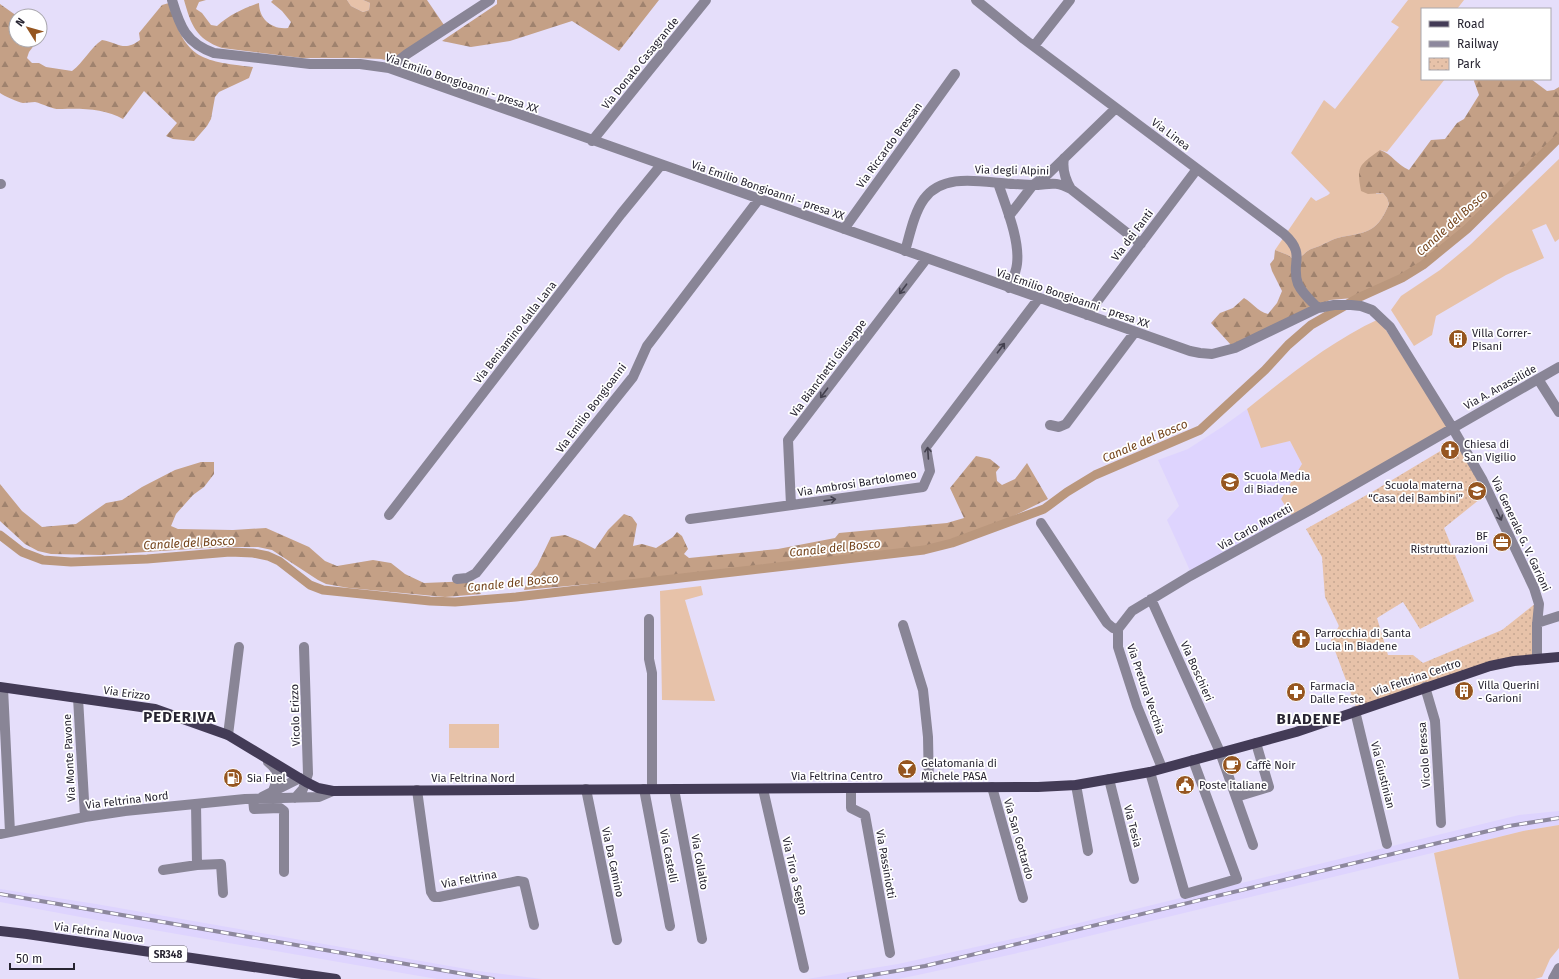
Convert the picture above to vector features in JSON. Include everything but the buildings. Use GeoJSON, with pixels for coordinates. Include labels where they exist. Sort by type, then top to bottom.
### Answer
{"type":"FeatureCollection","features":[{"type":"Feature","properties":{"kind":"main road","name":"Via Feltrina Centro"},"geometry":{"type":"LineString","coordinates":[[763,788],[1038,787],[1076,785],[1150,772],[1296,732],[1490,666],[1537,658],[1559,657]]}},
{"type":"Feature","properties":{"kind":"main road","name":"Via Erizzo"},"geometry":{"type":"LineString","coordinates":[[1,687],[155,709],[228,735],[303,780]]}},
{"type":"Feature","properties":{"kind":"main road"},"geometry":{"type":"LineString","coordinates":[[303,780],[318,788],[332,791]]}},
{"type":"Feature","properties":{"kind":"main road","name":"Via Feltrina Nord"},"geometry":{"type":"LineString","coordinates":[[332,791],[763,788]]}},
{"type":"Feature","properties":{"kind":"main road","name":"Via Feltrina Nuova"},"geometry":{"type":"LineString","coordinates":[[0,932],[27,934],[336,979]]}},
{"type":"Feature","properties":{"kind":"street","name":"Via Emilio Bongioanni - presa XX"},"geometry":{"type":"LineString","coordinates":[[172,0],[179,23],[186,34],[192,41],[202,48],[214,53],[310,64],[360,64],[389,68],[759,200],[1200,354],[1212,354],[1235,348],[1318,308],[1334,305],[1351,305],[1372,310]]}},
{"type":"Feature","properties":{"kind":"street"},"geometry":{"type":"LineString","coordinates":[[389,68],[407,54],[490,0]]}},
{"type":"Feature","properties":{"kind":"street","name":"Via Donato Casagrande"},"geometry":{"type":"LineString","coordinates":[[592,141],[706,0]]}},
{"type":"Feature","properties":{"kind":"street","name":"Via Linea"},"geometry":{"type":"LineString","coordinates":[[976,0],[1034,46],[1292,242],[1296,251],[1297,282],[1302,291],[1318,308]]}},
{"type":"Feature","properties":{"kind":"street"},"geometry":{"type":"LineString","coordinates":[[1034,46],[1070,0]]}},
{"type":"Feature","properties":{"kind":"street","name":"Via Riccardo Bressan"},"geometry":{"type":"LineString","coordinates":[[844,229],[955,74]]}},
{"type":"Feature","properties":{"kind":"street"},"geometry":{"type":"LineString","coordinates":[[1009,216],[1033,185],[1048,174],[1116,108]]}},
{"type":"Feature","properties":{"kind":"street"},"geometry":{"type":"LineString","coordinates":[[1064,158],[1066,182],[1071,189]]}},
{"type":"Feature","properties":{"kind":"street","name":"Via Beniamino dalla Lana"},"geometry":{"type":"LineString","coordinates":[[389,515],[621,214],[662,165]]}},
{"type":"Feature","properties":{"kind":"street","name":"Via dei Fanti"},"geometry":{"type":"LineString","coordinates":[[1087,315],[1197,169]]}},
{"type":"Feature","properties":{"kind":"street","name":"Via degli Alpini"},"geometry":{"type":"LineString","coordinates":[[905,251],[919,209],[924,199],[942,184],[953,182],[1033,185],[1049,183],[1060,184],[1071,189],[1141,244]]}},
{"type":"Feature","properties":{"kind":"street"},"geometry":{"type":"LineString","coordinates":[[998,184],[1009,216],[1018,256],[1017,266],[1009,288]]}},
{"type":"Feature","properties":{"kind":"street","name":"Via Emilio Bongioanni"},"geometry":{"type":"LineString","coordinates":[[458,579],[467,578],[476,573],[511,530],[632,377],[647,346],[759,200]]}},
{"type":"Feature","properties":{"kind":"street","name":"Via Bianchetti Giuseppe"},"geometry":{"type":"LineString","coordinates":[[791,505],[788,440],[927,258]]}},
{"type":"Feature","properties":{"kind":"street","name":"Via Ambrosi Bartolomeo"},"geometry":{"type":"LineString","coordinates":[[690,519],[923,487],[930,471],[926,447],[1038,298]]}},
{"type":"Feature","properties":{"kind":"street","name":"Via Generale G. V. Garioni"},"geometry":{"type":"LineString","coordinates":[[1372,310],[1390,327],[1452,427],[1482,479],[1534,588],[1539,604],[1537,623],[1537,658]]}},
{"type":"Feature","properties":{"kind":"street"},"geometry":{"type":"LineString","coordinates":[[1050,425],[1059,427],[1066,424],[1135,332]]}},
{"type":"Feature","properties":{"kind":"street","name":"Via A. Anassilide"},"geometry":{"type":"LineString","coordinates":[[1452,427],[1559,367]]}},
{"type":"Feature","properties":{"kind":"street"},"geometry":{"type":"LineString","coordinates":[[1538,379],[1559,412]]}},
{"type":"Feature","properties":{"kind":"street","name":"Via Carlo Moretti"},"geometry":{"type":"LineString","coordinates":[[1118,629],[1132,611],[1190,576],[1325,502],[1452,427]]}},
{"type":"Feature","properties":{"kind":"street"},"geometry":{"type":"LineString","coordinates":[[1041,523],[1107,623],[1113,628],[1118,629]]}},
{"type":"Feature","properties":{"kind":"street","name":"Via Boschieri"},"geometry":{"type":"LineString","coordinates":[[1152,599],[1220,752]]}},
{"type":"Feature","properties":{"kind":"street"},"geometry":{"type":"LineString","coordinates":[[1537,623],[1559,616]]}},
{"type":"Feature","properties":{"kind":"street"},"geometry":{"type":"LineString","coordinates":[[648,789],[652,673],[649,659],[649,618]]}},
{"type":"Feature","properties":{"kind":"street"},"geometry":{"type":"LineString","coordinates":[[903,625],[924,690],[928,730],[929,787]]}},
{"type":"Feature","properties":{"kind":"street","name":"Via Pretura Vecchia"},"geometry":{"type":"LineString","coordinates":[[1118,629],[1118,647],[1137,706],[1162,768]]}},
{"type":"Feature","properties":{"kind":"street"},"geometry":{"type":"LineString","coordinates":[[228,735],[239,647]]}},
{"type":"Feature","properties":{"kind":"street","name":"Vicolo Erizzo"},"geometry":{"type":"LineString","coordinates":[[303,780],[308,774],[309,760],[304,647]]}},
{"type":"Feature","properties":{"kind":"street"},"geometry":{"type":"LineString","coordinates":[[1,687],[10,832]]}},
{"type":"Feature","properties":{"kind":"street","name":"Vicolo Bressa"},"geometry":{"type":"LineString","coordinates":[[1425,687],[1435,720],[1441,822]]}},
{"type":"Feature","properties":{"kind":"street","name":"Via Monte Pavone"},"geometry":{"type":"LineString","coordinates":[[78,698],[85,817]]}},
{"type":"Feature","properties":{"kind":"street","name":"Via Giustinian"},"geometry":{"type":"LineString","coordinates":[[1355,711],[1387,844]]}},
{"type":"Feature","properties":{"kind":"street"},"geometry":{"type":"LineString","coordinates":[[1236,797],[1269,787],[1256,743]]}},
{"type":"Feature","properties":{"kind":"street"},"geometry":{"type":"LineString","coordinates":[[1220,752],[1253,845]]}},
{"type":"Feature","properties":{"kind":"street"},"geometry":{"type":"LineString","coordinates":[[261,755],[277,769],[278,778],[273,791]]}},
{"type":"Feature","properties":{"kind":"street"},"geometry":{"type":"LineString","coordinates":[[1150,772],[1185,894],[1237,879],[1193,760]]}},
{"type":"Feature","properties":{"kind":"street","name":"Via Tesia"},"geometry":{"type":"LineString","coordinates":[[1109,779],[1134,879]]}},
{"type":"Feature","properties":{"kind":"street"},"geometry":{"type":"LineString","coordinates":[[296,798],[303,789],[303,780]]}},
{"type":"Feature","properties":{"kind":"street","name":"Via Feltrina Nord"},"geometry":{"type":"LineString","coordinates":[[256,799],[303,780]]}},
{"type":"Feature","properties":{"kind":"street"},"geometry":{"type":"LineString","coordinates":[[1076,785],[1088,851]]}},
{"type":"Feature","properties":{"kind":"street","name":"Via San Gottardo"},"geometry":{"type":"LineString","coordinates":[[992,787],[1023,898]]}},
{"type":"Feature","properties":{"kind":"street","name":"Via Tiro a Segno"},"geometry":{"type":"LineString","coordinates":[[763,788],[804,968]]}},
{"type":"Feature","properties":{"kind":"street","name":"Via Passiniotti"},"geometry":{"type":"LineString","coordinates":[[851,788],[851,808],[865,815],[890,953]]}},
{"type":"Feature","properties":{"kind":"street","name":"Via Da Camino"},"geometry":{"type":"LineString","coordinates":[[586,789],[617,940]]}},
{"type":"Feature","properties":{"kind":"street","name":"Via Castelli"},"geometry":{"type":"LineString","coordinates":[[648,789],[670,926]]}},
{"type":"Feature","properties":{"kind":"street","name":"Via Collalto"},"geometry":{"type":"LineString","coordinates":[[674,789],[702,939]]}},
{"type":"Feature","properties":{"kind":"street","name":"Via Feltrina"},"geometry":{"type":"LineString","coordinates":[[417,790],[434,897],[518,881],[524,882],[534,926]]}},
{"type":"Feature","properties":{"kind":"street","name":"Via Feltrina Nord"},"geometry":{"type":"LineString","coordinates":[[0,834],[85,817],[125,811],[256,799],[319,797],[332,791]]}},
{"type":"Feature","properties":{"kind":"street"},"geometry":{"type":"LineString","coordinates":[[256,799],[254,809],[280,808],[284,811],[284,872]]}},
{"type":"Feature","properties":{"kind":"street"},"geometry":{"type":"LineString","coordinates":[[196,804],[197,865]]}},
{"type":"Feature","properties":{"kind":"street"},"geometry":{"type":"LineString","coordinates":[[163,870],[197,865],[221,864],[223,893]]}},
{"type":"Feature","properties":{"kind":"street"},"geometry":{"type":"LineString","coordinates":[[1553,979],[1559,968]]}},
{"type":"Feature","properties":{"kind":"shaded area","name":"Scuola Media di Biadene"},"geometry":{"type":"Polygon","coordinates":[[[1247,409],[1261,447],[1290,441],[1302,464],[1281,499],[1293,518],[1192,575],[1167,520],[1179,506],[1158,460],[1188,449],[1247,409]]]}},
{"type":"Feature","properties":{"kind":"shaded area"},"geometry":{"type":"Polygon","coordinates":[[[1559,811],[1559,825],[1523,831],[1031,950],[898,979],[807,979],[898,964],[1026,936],[1519,815],[1559,811]]]}},
{"type":"Feature","properties":{"kind":"shaded area"},"geometry":{"type":"Polygon","coordinates":[[[0,889],[96,904],[478,971],[542,979],[437,979],[0,902],[0,889]]]}},
{"type":"Feature","properties":{"kind":"green space"},"geometry":{"type":"Polygon","coordinates":[[[184,0],[206,0],[199,2],[196,9],[202,13],[211,25],[217,26],[237,12],[259,3],[261,14],[268,22],[277,27],[288,28],[291,22],[282,11],[271,2],[273,0],[347,0],[351,6],[363,12],[369,10],[370,3],[363,0],[427,0],[444,25],[393,62],[381,59],[302,58],[222,48],[213,44],[200,35],[192,24],[184,0]]]}},
{"type":"Feature","properties":{"kind":"green space"},"geometry":{"type":"Polygon","coordinates":[[[347,0],[363,0],[370,3],[369,10],[363,12],[351,6],[347,0]]]}},
{"type":"Feature","properties":{"kind":"green space"},"geometry":{"type":"Polygon","coordinates":[[[497,0],[659,0],[619,51],[572,21],[510,41],[471,47],[442,41],[497,4],[497,0]]]}},
{"type":"Feature","properties":{"kind":"green space"},"geometry":{"type":"Polygon","coordinates":[[[1408,0],[1464,0],[1458,8],[1421,8],[1421,80],[1444,80],[1387,152],[1380,150],[1376,194],[1383,193],[1387,198],[1389,204],[1385,213],[1374,227],[1362,233],[1334,239],[1311,249],[1299,258],[1293,259],[1288,255],[1275,250],[1311,197],[1316,201],[1330,193],[1291,153],[1324,100],[1335,109],[1399,27],[1391,22],[1408,0]]]}},
{"type":"Feature","properties":{"kind":"green space"},"geometry":{"type":"Polygon","coordinates":[[[169,3],[181,35],[188,46],[197,53],[207,59],[219,62],[253,67],[249,78],[219,92],[215,97],[211,119],[194,141],[173,139],[166,136],[177,123],[144,91],[123,119],[101,111],[58,109],[35,102],[23,103],[0,93],[0,4],[8,10],[8,48],[32,48],[27,58],[32,63],[39,63],[46,67],[72,71],[102,40],[125,46],[134,44],[140,40],[139,33],[162,5],[169,3]]]}},
{"type":"Feature","properties":{"kind":"green space"},"geometry":{"type":"Polygon","coordinates":[[[1532,80],[1547,91],[1554,90],[1559,87],[1559,141],[1462,235],[1433,260],[1401,280],[1387,282],[1353,298],[1330,300],[1231,345],[1211,323],[1220,313],[1233,308],[1244,298],[1261,311],[1268,314],[1277,303],[1282,291],[1270,264],[1274,259],[1275,250],[1288,255],[1293,259],[1334,239],[1362,233],[1377,225],[1389,204],[1383,193],[1368,194],[1361,191],[1359,176],[1361,166],[1380,150],[1388,154],[1409,170],[1431,140],[1445,139],[1457,123],[1464,119],[1479,95],[1474,81],[1532,80]]]}},
{"type":"Feature","properties":{"kind":"green space"},"geometry":{"type":"Polygon","coordinates":[[[1559,159],[1559,239],[1555,242],[1546,224],[1532,230],[1544,258],[1506,275],[1436,316],[1432,335],[1414,346],[1391,310],[1401,296],[1440,270],[1470,245],[1559,159]]]}},
{"type":"Feature","properties":{"kind":"green space"},"geometry":{"type":"Polygon","coordinates":[[[1379,319],[1448,428],[1293,518],[1281,499],[1302,464],[1290,441],[1261,448],[1247,409],[1327,348],[1379,319]]]}},
{"type":"Feature","properties":{"kind":"green space"},"geometry":{"type":"Polygon","coordinates":[[[1457,441],[1485,495],[1444,528],[1474,601],[1420,629],[1403,602],[1377,618],[1388,655],[1413,655],[1423,663],[1502,630],[1536,603],[1532,656],[1356,707],[1331,640],[1339,626],[1325,597],[1322,557],[1306,529],[1372,492],[1457,441]]]}},
{"type":"Feature","properties":{"kind":"green space"},"geometry":{"type":"Polygon","coordinates":[[[976,456],[990,459],[1000,467],[996,472],[997,481],[1002,485],[1015,479],[1027,463],[1048,499],[993,526],[947,543],[859,556],[762,565],[710,573],[524,590],[529,576],[537,566],[551,537],[565,535],[595,549],[608,530],[624,514],[632,517],[637,524],[633,546],[642,544],[656,548],[673,537],[677,532],[682,536],[688,549],[684,554],[689,558],[778,549],[835,538],[839,533],[947,523],[964,518],[950,488],[976,456]]]}},
{"type":"Feature","properties":{"kind":"green space"},"geometry":{"type":"Polygon","coordinates":[[[201,462],[214,462],[214,474],[204,487],[193,495],[176,514],[171,526],[178,529],[233,530],[266,528],[309,547],[325,561],[337,566],[373,560],[391,563],[405,574],[424,583],[473,581],[481,594],[445,597],[349,588],[326,584],[272,550],[258,547],[221,547],[101,555],[51,554],[38,551],[25,544],[0,521],[0,484],[22,511],[42,527],[76,524],[106,503],[122,500],[142,487],[175,470],[201,462]]]}},
{"type":"Feature","properties":{"kind":"green space"},"geometry":{"type":"Polygon","coordinates":[[[701,586],[703,595],[685,600],[715,701],[662,700],[660,591],[701,586]]]}},
{"type":"Feature","properties":{"kind":"green space"},"geometry":{"type":"Polygon","coordinates":[[[449,724],[499,724],[499,748],[449,748],[449,724]]]}},
{"type":"Feature","properties":{"kind":"green space"},"geometry":{"type":"Polygon","coordinates":[[[1559,825],[1559,948],[1550,959],[1542,977],[1535,979],[1459,979],[1434,853],[1523,831],[1559,825]]]}},
{"type":"Feature","properties":{"kind":"waterway","name":"Canale del Bosco"},"geometry":{"type":"LineString","coordinates":[[0,535],[22,552],[43,560],[71,562],[147,559],[230,552],[253,553],[268,556],[279,561],[310,585],[323,590],[430,601],[455,602],[516,597],[924,550],[952,543],[1044,509],[1067,492],[1095,475],[1200,430],[1265,370],[1288,345],[1311,325],[1360,297],[1402,278],[1423,265],[1467,229],[1559,138]]}},
{"type":"Feature","properties":{"kind":"railway"},"geometry":{"type":"LineString","coordinates":[[849,979],[925,966],[1509,826],[1559,818]]}},
{"type":"Feature","properties":{"kind":"railway"},"geometry":{"type":"LineString","coordinates":[[0,894],[493,979]]}},
{"type":"Feature","properties":{"kind":"place","name":"Villa Correr- Pisani"},"geometry":{"type":"Point","coordinates":[1458,339]}},
{"type":"Feature","properties":{"kind":"place","name":"Chiesa di San Vigilio"},"geometry":{"type":"Point","coordinates":[1450,450]}},
{"type":"Feature","properties":{"kind":"place","name":"Scuola Media di Biadene"},"geometry":{"type":"Point","coordinates":[1230,482]}},
{"type":"Feature","properties":{"kind":"place","name":"Scuola materna “Casa dei Bambini”"},"geometry":{"type":"Point","coordinates":[1477,491]}},
{"type":"Feature","properties":{"kind":"place","name":"BF Ristrutturazioni"},"geometry":{"type":"Point","coordinates":[1502,542]}},
{"type":"Feature","properties":{"kind":"place","name":"Parrocchia di Santa Lucia in Biadene"},"geometry":{"type":"Point","coordinates":[1301,639]}},
{"type":"Feature","properties":{"kind":"place","name":"Villa Querini - Garioni"},"geometry":{"type":"Point","coordinates":[1464,691]}},
{"type":"Feature","properties":{"kind":"place","name":"Farmacia Dalle Feste"},"geometry":{"type":"Point","coordinates":[1296,692]}},
{"type":"Feature","properties":{"kind":"place","name":"Caffè Noir"},"geometry":{"type":"Point","coordinates":[1232,765]}},
{"type":"Feature","properties":{"kind":"place","name":"Gelatomania di Michele PASA"},"geometry":{"type":"Point","coordinates":[907,769]}},
{"type":"Feature","properties":{"kind":"place","name":"Sia Fuel"},"geometry":{"type":"Point","coordinates":[233,778]}},
{"type":"Feature","properties":{"kind":"place","name":"Poste italiane"},"geometry":{"type":"Point","coordinates":[1185,785]}},
{"type":"Feature","properties":{"kind":"district","name":"PEDERIVA"},"geometry":{"type":"Point","coordinates":[180,717]}},
{"type":"Feature","properties":{"kind":"district","name":"BIADENE"},"geometry":{"type":"Point","coordinates":[1309,719]}}]}
